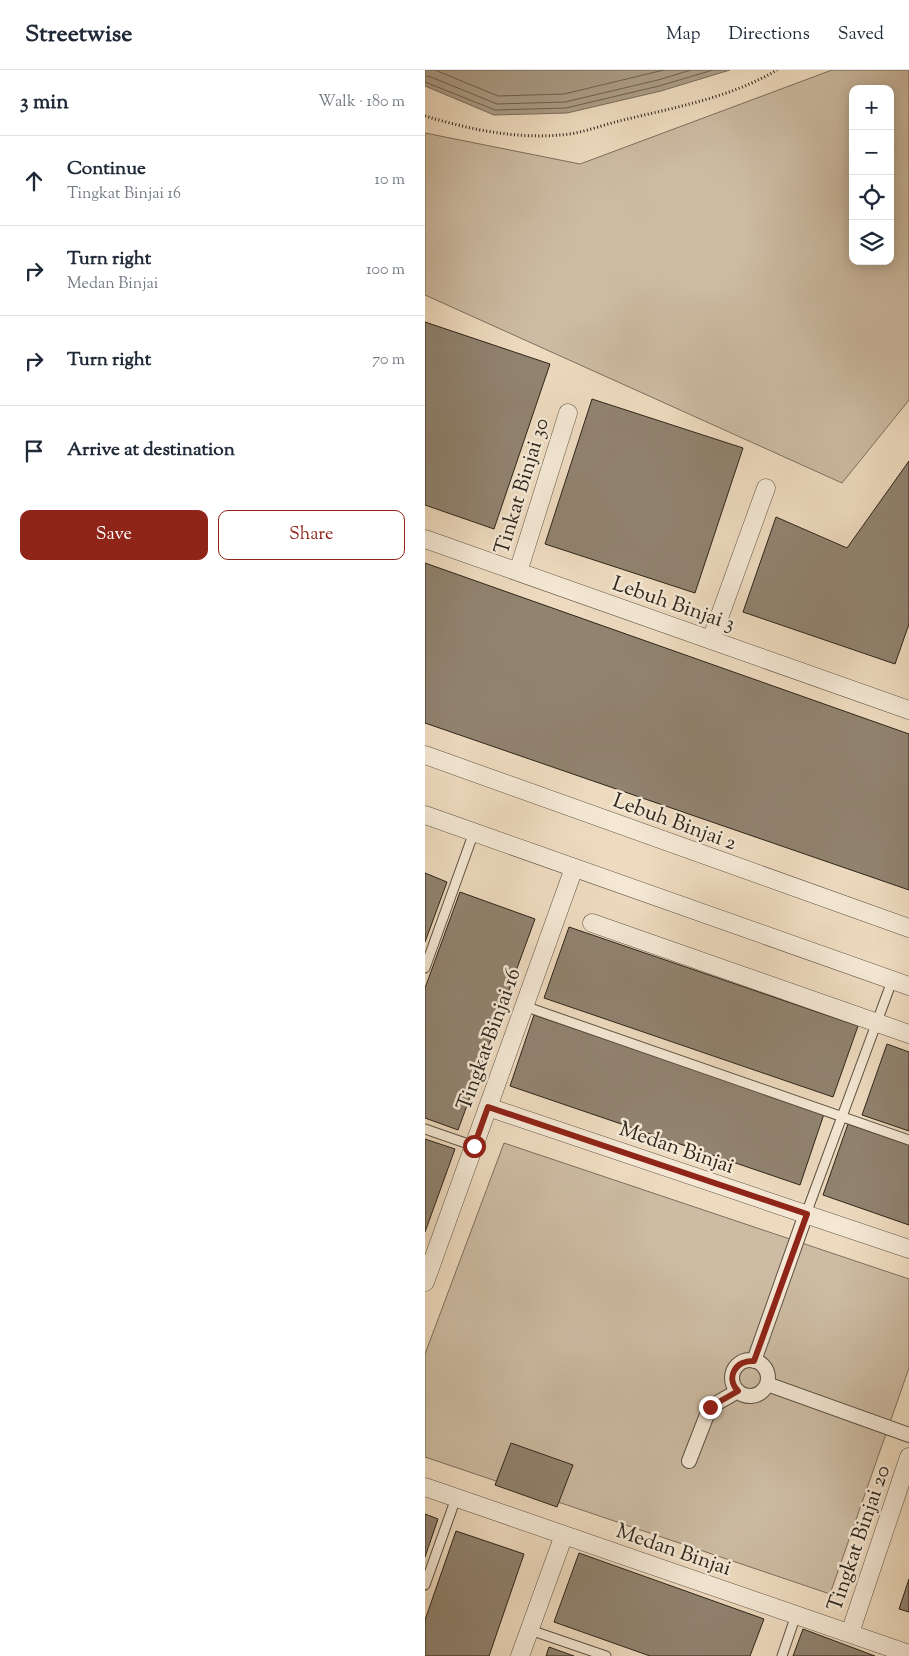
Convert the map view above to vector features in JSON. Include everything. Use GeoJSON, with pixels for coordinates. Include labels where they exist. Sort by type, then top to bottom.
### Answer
{"type":"FeatureCollection","features":[{"type":"Feature","properties":{"kind":"street","name":"Tinkat Binjai 30"},"geometry":{"type":"LineString","coordinates":[[518,572],[568,413]]}},
{"type":"Feature","properties":{"kind":"street"},"geometry":{"type":"LineString","coordinates":[[711,640],[766,488]]}},
{"type":"Feature","properties":{"kind":"street","name":"Lebuh Binjai 3"},"geometry":{"type":"LineString","coordinates":[[425,540],[908,707]]}},
{"type":"Feature","properties":{"kind":"street","name":"Lebuh Binjai 2"},"geometry":{"type":"LineString","coordinates":[[425,756],[909,928]]}},
{"type":"Feature","properties":{"kind":"street"},"geometry":{"type":"LineString","coordinates":[[425,815],[905,985]]}},
{"type":"Feature","properties":{"kind":"street","name":"Tingkat Binjai 16"},"geometry":{"type":"LineString","coordinates":[[425,1282],[573,868]]}},
{"type":"Feature","properties":{"kind":"street"},"geometry":{"type":"LineString","coordinates":[[592,923],[909,1034]]}},
{"type":"Feature","properties":{"kind":"street","name":"Medan Binjai"},"geometry":{"type":"LineString","coordinates":[[488,1107],[909,1249]]}},
{"type":"Feature","properties":{"kind":"street"},"geometry":{"type":"LineString","coordinates":[[754,1361],[807,1214]]}},
{"type":"Feature","properties":{"kind":"street"},"geometry":{"type":"LineString","coordinates":[[754,1361],[767,1370],[767,1384],[763,1391],[752,1396],[745,1396],[738,1391],[733,1383],[734,1371],[742,1362],[754,1361]]}},
{"type":"Feature","properties":{"kind":"street"},"geometry":{"type":"LineString","coordinates":[[767,1384],[909,1435]]}},
{"type":"Feature","properties":{"kind":"street"},"geometry":{"type":"LineString","coordinates":[[689,1461],[710,1407],[738,1391]]}},
{"type":"Feature","properties":{"kind":"street","name":"Tingkat Binjai 20"},"geometry":{"type":"LineString","coordinates":[[850,1633],[909,1457]]}},
{"type":"Feature","properties":{"kind":"street","name":"Medan Binjai"},"geometry":{"type":"LineString","coordinates":[[425,1487],[909,1654]]}},
{"type":"Feature","properties":{"kind":"street"},"geometry":{"type":"LineString","coordinates":[[520,1656],[564,1535]]}},
{"type":"Feature","properties":{"kind":"lane"},"geometry":{"type":"LineString","coordinates":[[425,968],[474,832]]}},
{"type":"Feature","properties":{"kind":"lane"},"geometry":{"type":"LineString","coordinates":[[807,1214],[877,1023],[905,985]]}},
{"type":"Feature","properties":{"kind":"lane"},"geometry":{"type":"LineString","coordinates":[[524,1006],[909,1140]]}},
{"type":"Feature","properties":{"kind":"lane"},"geometry":{"type":"LineString","coordinates":[[425,1129],[474,1146]]}},
{"type":"Feature","properties":{"kind":"lane"},"geometry":{"type":"LineString","coordinates":[[425,1585],[456,1498]]}},
{"type":"Feature","properties":{"kind":"lane"},"geometry":{"type":"LineString","coordinates":[[782,1656],[796,1615]]}},
{"type":"Feature","properties":{"kind":"lane"},"geometry":{"type":"LineString","coordinates":[[530,1630],[606,1656]]}},
{"type":"Feature","properties":{"kind":"path"},"geometry":{"type":"LineString","coordinates":[[425,116],[463,128],[515,135],[561,135],[707,99],[765,77],[777,70]]}},
{"type":"Feature","properties":{"kind":"shaded area"},"geometry":{"type":"Polygon","coordinates":[[[832,70],[909,70],[909,400],[842,483],[425,295],[425,133],[580,164],[832,70]]]}},
{"type":"Feature","properties":{"kind":"shaded area"},"geometry":{"type":"Polygon","coordinates":[[[504,1143],[909,1279],[909,1368],[830,1594],[425,1457],[425,1354],[504,1143]]]}},
{"type":"Feature","properties":{"kind":"water"},"geometry":{"type":"Polygon","coordinates":[[[425,70],[730,70],[661,91],[567,113],[494,115],[425,86],[425,70]]]}},
{"type":"Feature","properties":{"kind":"building"},"geometry":{"type":"Polygon","coordinates":[[[425,322],[550,364],[494,529],[425,505],[425,322]]]}},
{"type":"Feature","properties":{"kind":"building"},"geometry":{"type":"Polygon","coordinates":[[[592,399],[743,448],[695,593],[545,544],[592,399]]]}},
{"type":"Feature","properties":{"kind":"building"},"geometry":{"type":"Polygon","coordinates":[[[909,461],[909,624],[895,664],[743,612],[776,517],[847,548],[909,461]]]}},
{"type":"Feature","properties":{"kind":"building"},"geometry":{"type":"Polygon","coordinates":[[[425,563],[909,734],[909,890],[425,723],[425,563]]]}},
{"type":"Feature","properties":{"kind":"building"},"geometry":{"type":"Polygon","coordinates":[[[425,873],[447,882],[425,942],[425,873]]]}},
{"type":"Feature","properties":{"kind":"building"},"geometry":{"type":"Polygon","coordinates":[[[460,892],[535,919],[458,1130],[425,1118],[425,988],[460,892]]]}},
{"type":"Feature","properties":{"kind":"building"},"geometry":{"type":"Polygon","coordinates":[[[569,927],[858,1026],[833,1097],[544,998],[569,927]]]}},
{"type":"Feature","properties":{"kind":"building"},"geometry":{"type":"Polygon","coordinates":[[[534,1015],[824,1114],[800,1185],[510,1086],[534,1015]]]}},
{"type":"Feature","properties":{"kind":"building"},"geometry":{"type":"Polygon","coordinates":[[[887,1044],[909,1052],[909,1131],[862,1115],[887,1044]]]}},
{"type":"Feature","properties":{"kind":"building"},"geometry":{"type":"Polygon","coordinates":[[[848,1124],[909,1145],[909,1225],[823,1195],[848,1124]]]}},
{"type":"Feature","properties":{"kind":"building"},"geometry":{"type":"Polygon","coordinates":[[[425,1139],[455,1149],[425,1232],[425,1139]]]}},
{"type":"Feature","properties":{"kind":"building"},"geometry":{"type":"Polygon","coordinates":[[[511,1443],[573,1465],[557,1507],[495,1485],[511,1443]]]}},
{"type":"Feature","properties":{"kind":"building"},"geometry":{"type":"Polygon","coordinates":[[[425,1514],[438,1519],[425,1557],[425,1514]]]}},
{"type":"Feature","properties":{"kind":"building"},"geometry":{"type":"Polygon","coordinates":[[[456,1531],[524,1554],[489,1656],[425,1656],[425,1620],[456,1531]]]}},
{"type":"Feature","properties":{"kind":"building"},"geometry":{"type":"Polygon","coordinates":[[[579,1553],[764,1619],[750,1656],[650,1656],[554,1622],[579,1553]]]}},
{"type":"Feature","properties":{"kind":"building"},"geometry":{"type":"Polygon","coordinates":[[[909,1579],[909,1612],[899,1609],[909,1579]]]}},
{"type":"Feature","properties":{"kind":"building"},"geometry":{"type":"Polygon","coordinates":[[[803,1629],[875,1656],[793,1656],[803,1629]]]}},
{"type":"Feature","properties":{"kind":"building"},"geometry":{"type":"Polygon","coordinates":[[[549,1647],[574,1656],[546,1656],[549,1647]]]}},
{"type":"Feature","properties":{"kind":"route"},"geometry":{"type":"LineString","coordinates":[[474,1146],[488,1107],[807,1214],[754,1361],[742,1362],[734,1371],[733,1383],[738,1391],[710,1407]]}}]}
